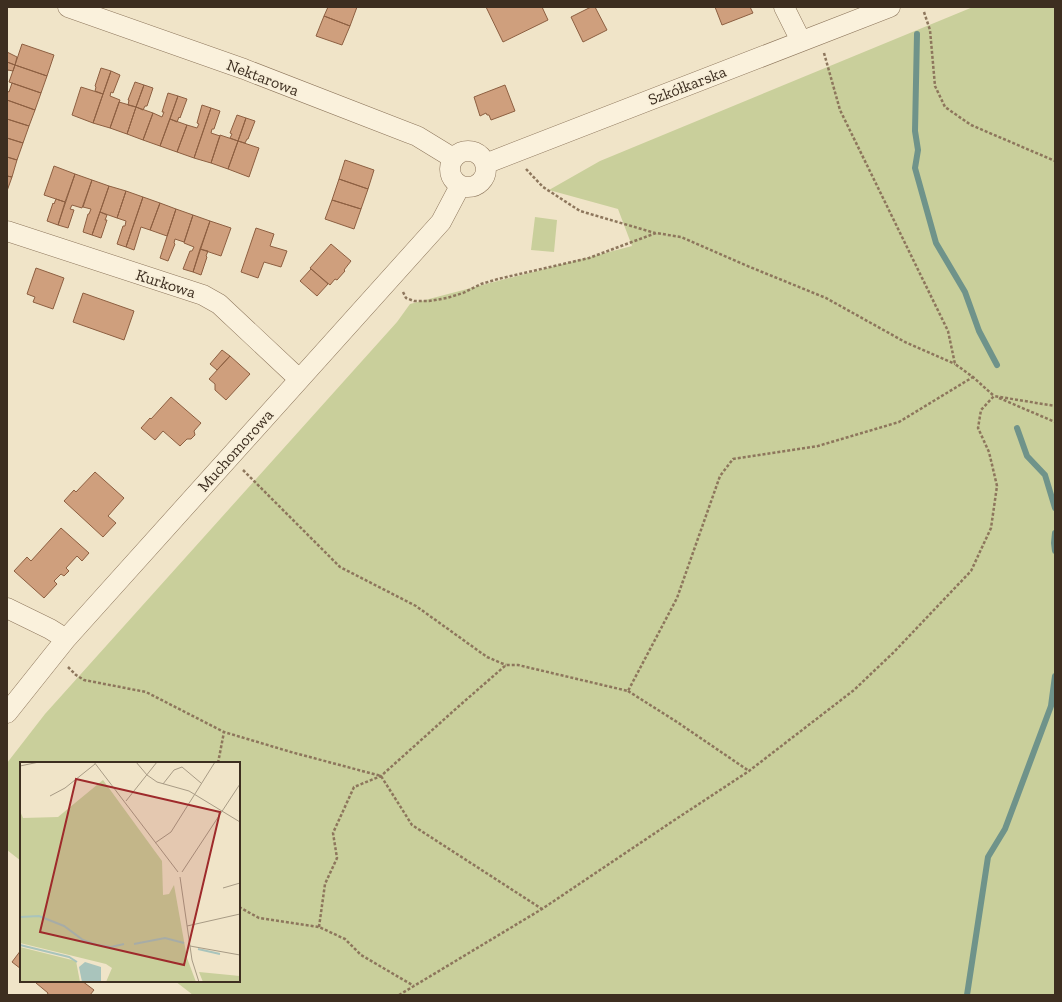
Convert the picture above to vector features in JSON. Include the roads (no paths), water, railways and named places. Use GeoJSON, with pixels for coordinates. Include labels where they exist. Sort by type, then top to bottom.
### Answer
{"type":"FeatureCollection","features":[{"type":"Feature","properties":{"kind":"street","name":"Nektarowa"},"geometry":{"type":"LineString","coordinates":[[68,7],[244,69],[402,130],[417,136],[453,158]]}},
{"type":"Feature","properties":{"kind":"street"},"geometry":{"type":"LineString","coordinates":[[784,7],[801,41]]}},
{"type":"Feature","properties":{"kind":"street","name":"Szkółkarska"},"geometry":{"type":"LineString","coordinates":[[486,164],[890,7]]}},
{"type":"Feature","properties":{"kind":"street"},"geometry":{"type":"LineString","coordinates":[[464,151],[470,151],[480,156],[486,164],[485,177],[478,185],[466,188],[460,186],[452,179],[450,174],[453,158],[464,151]]}},
{"type":"Feature","properties":{"kind":"street","name":"Muchomorowa"},"geometry":{"type":"LineString","coordinates":[[7,713],[66,639],[441,222],[460,186]]}},
{"type":"Feature","properties":{"kind":"street","name":"Kurkowa"},"geometry":{"type":"LineString","coordinates":[[7,231],[203,295],[220,304],[299,379]]}},
{"type":"Feature","properties":{"kind":"street"},"geometry":{"type":"LineString","coordinates":[[7,608],[50,629],[66,639]]}},
{"type":"Feature","properties":{"kind":"waterway"},"geometry":{"type":"LineString","coordinates":[[917,34],[915,131],[918,150],[915,168],[936,243],[965,292],[979,331],[997,365]]}},
{"type":"Feature","properties":{"kind":"waterway"},"geometry":{"type":"LineString","coordinates":[[1017,428],[1027,456],[1045,475],[1055,508]]}},
{"type":"Feature","properties":{"kind":"waterway"},"geometry":{"type":"LineString","coordinates":[[1055,533],[1055,551]]}},
{"type":"Feature","properties":{"kind":"waterway"},"geometry":{"type":"LineString","coordinates":[[967,995],[988,857],[1005,829],[1051,706],[1055,676]]}}]}
